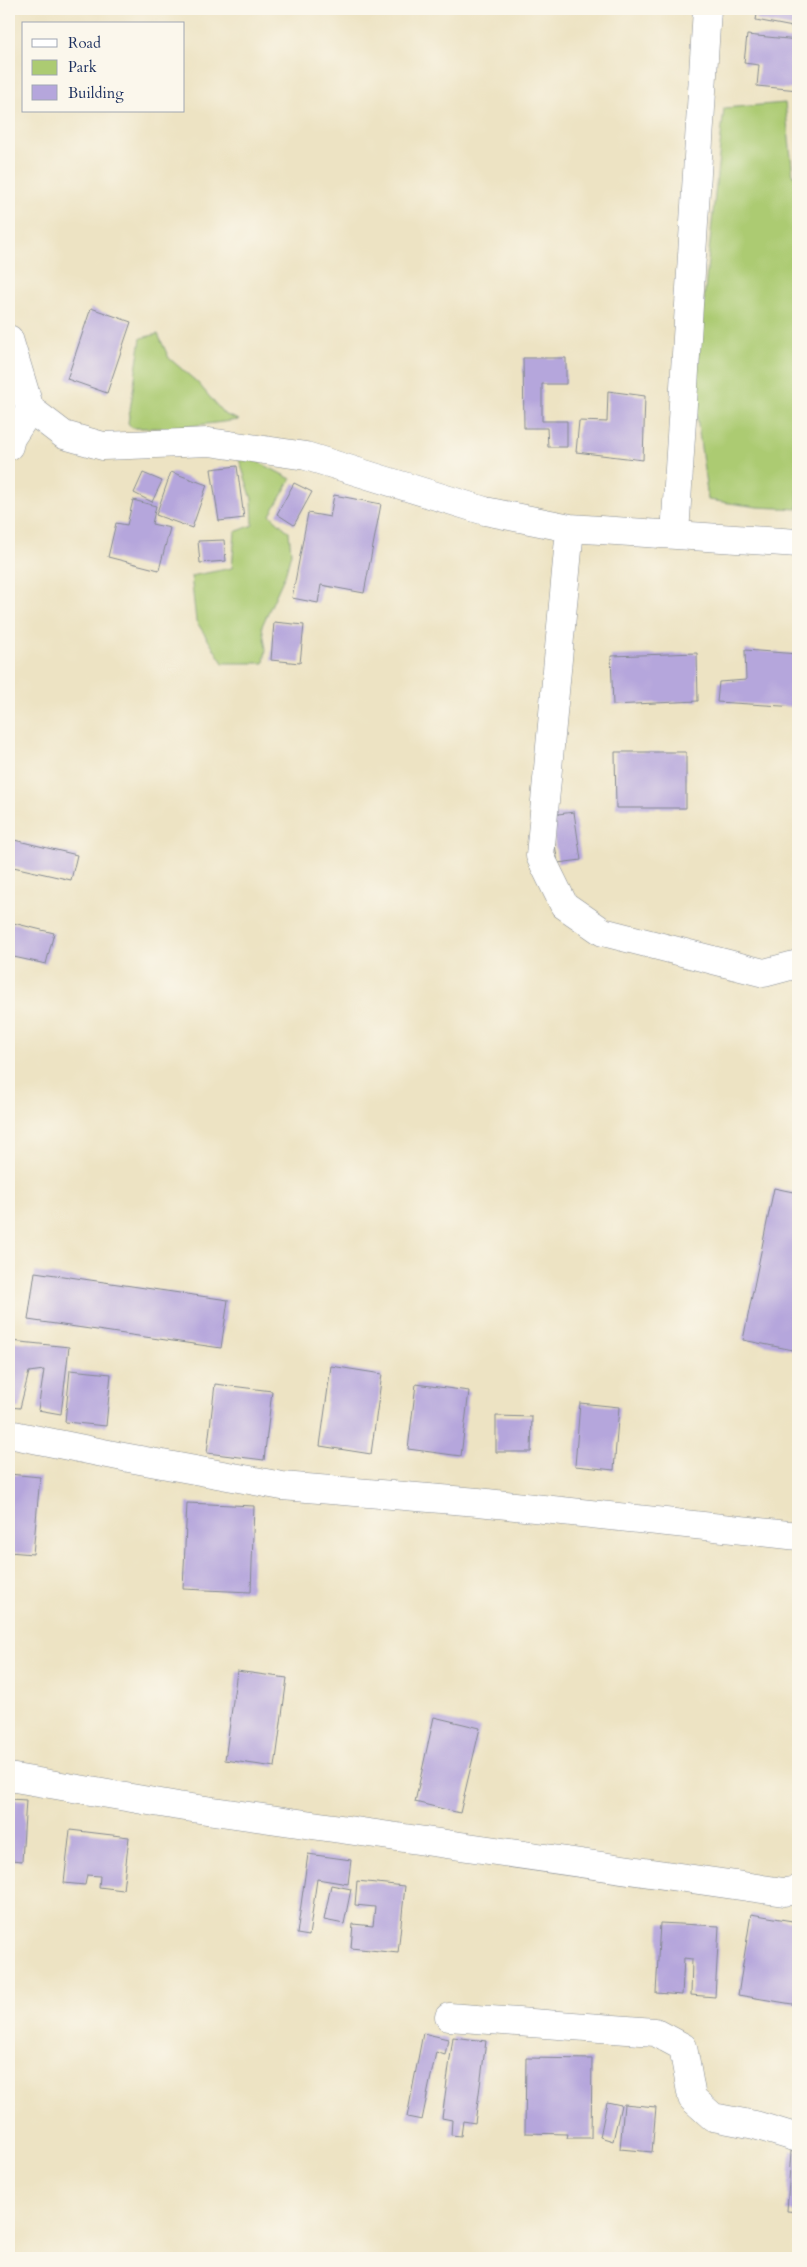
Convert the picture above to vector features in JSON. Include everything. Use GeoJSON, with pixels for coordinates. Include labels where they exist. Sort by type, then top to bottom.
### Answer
{"type":"FeatureCollection","features":[{"type":"Feature","properties":{"kind":"street"},"geometry":{"type":"LineString","coordinates":[[675,535],[707,9]]}},
{"type":"Feature","properties":{"kind":"street"},"geometry":{"type":"LineString","coordinates":[[9,339],[30,409],[64,435],[103,446],[209,442],[306,456],[486,511],[570,528],[798,543]]}},
{"type":"Feature","properties":{"kind":"street"},"geometry":{"type":"LineString","coordinates":[[9,446],[11,438],[30,409]]}},
{"type":"Feature","properties":{"kind":"street"},"geometry":{"type":"LineString","coordinates":[[570,528],[540,856],[564,905],[603,932],[764,973],[798,964]]}},
{"type":"Feature","properties":{"kind":"street"},"geometry":{"type":"LineString","coordinates":[[9,1434],[282,1486],[468,1501],[798,1536]]}},
{"type":"Feature","properties":{"kind":"street"},"geometry":{"type":"LineString","coordinates":[[9,1777],[178,1806],[784,1892],[798,1890]]}},
{"type":"Feature","properties":{"kind":"street"},"geometry":{"type":"LineString","coordinates":[[449,2017],[655,2032],[683,2047],[692,2098],[713,2117],[798,2138]]}},
{"type":"Feature","properties":{"kind":"green space"},"geometry":{"type":"Polygon","coordinates":[[[785,103],[793,175],[798,174],[798,509],[757,507],[708,500],[694,395],[724,108],[785,103]]]}},
{"type":"Feature","properties":{"kind":"green space"},"geometry":{"type":"Polygon","coordinates":[[[158,334],[169,358],[198,383],[224,414],[239,420],[174,428],[132,428],[128,423],[141,338],[158,334]]]}},
{"type":"Feature","properties":{"kind":"green space"},"geometry":{"type":"Polygon","coordinates":[[[238,456],[255,460],[291,479],[270,515],[289,532],[291,553],[285,575],[262,626],[266,649],[264,663],[223,663],[196,621],[191,576],[232,568],[235,532],[253,525],[252,499],[238,456]]]}},
{"type":"Feature","properties":{"kind":"building"},"geometry":{"type":"Polygon","coordinates":[[[758,9],[798,9],[798,28],[756,20],[758,9]]]}},
{"type":"Feature","properties":{"kind":"building"},"geometry":{"type":"Polygon","coordinates":[[[747,35],[798,40],[798,90],[757,86],[759,65],[744,63],[747,35]]]}},
{"type":"Feature","properties":{"kind":"building"},"geometry":{"type":"Polygon","coordinates":[[[91,308],[131,322],[107,393],[67,379],[91,308]]]}},
{"type":"Feature","properties":{"kind":"building"},"geometry":{"type":"Polygon","coordinates":[[[523,358],[566,358],[566,384],[542,384],[542,421],[567,421],[567,447],[548,447],[547,428],[524,428],[523,358]]]}},
{"type":"Feature","properties":{"kind":"building"},"geometry":{"type":"Polygon","coordinates":[[[608,391],[645,396],[643,460],[576,452],[579,421],[607,422],[608,391]]]}},
{"type":"Feature","properties":{"kind":"building"},"geometry":{"type":"Polygon","coordinates":[[[237,466],[244,518],[219,521],[211,469],[237,466]]]}},
{"type":"Feature","properties":{"kind":"building"},"geometry":{"type":"Polygon","coordinates":[[[171,472],[207,485],[192,528],[156,515],[171,472]]]}},
{"type":"Feature","properties":{"kind":"building"},"geometry":{"type":"Polygon","coordinates":[[[143,473],[162,481],[152,502],[134,493],[143,473]]]}},
{"type":"Feature","properties":{"kind":"building"},"geometry":{"type":"Polygon","coordinates":[[[294,483],[312,492],[294,525],[277,514],[294,483]]]}},
{"type":"Feature","properties":{"kind":"building"},"geometry":{"type":"Polygon","coordinates":[[[334,495],[381,504],[364,593],[321,585],[318,603],[292,598],[308,513],[330,517],[334,495]]]}},
{"type":"Feature","properties":{"kind":"building"},"geometry":{"type":"Polygon","coordinates":[[[133,500],[156,506],[152,524],[170,528],[159,570],[108,557],[116,523],[127,525],[133,500]]]}},
{"type":"Feature","properties":{"kind":"building"},"geometry":{"type":"Polygon","coordinates":[[[224,540],[226,561],[200,563],[198,541],[224,540]]]}},
{"type":"Feature","properties":{"kind":"building"},"geometry":{"type":"Polygon","coordinates":[[[274,622],[304,625],[300,663],[271,660],[274,622]]]}},
{"type":"Feature","properties":{"kind":"building"},"geometry":{"type":"Polygon","coordinates":[[[745,650],[798,654],[798,707],[717,702],[719,682],[746,680],[745,650]]]}},
{"type":"Feature","properties":{"kind":"building"},"geometry":{"type":"Polygon","coordinates":[[[697,653],[698,701],[613,705],[611,656],[697,653]]]}},
{"type":"Feature","properties":{"kind":"building"},"geometry":{"type":"Polygon","coordinates":[[[615,752],[686,752],[686,808],[616,808],[615,752]]]}},
{"type":"Feature","properties":{"kind":"building"},"geometry":{"type":"Polygon","coordinates":[[[574,812],[581,860],[558,863],[550,815],[574,812]]]}},
{"type":"Feature","properties":{"kind":"building"},"geometry":{"type":"Polygon","coordinates":[[[10,839],[77,855],[71,880],[9,866],[10,839]]]}},
{"type":"Feature","properties":{"kind":"building"},"geometry":{"type":"Polygon","coordinates":[[[9,922],[54,933],[46,964],[9,956],[9,922]]]}},
{"type":"Feature","properties":{"kind":"building"},"geometry":{"type":"Polygon","coordinates":[[[774,1188],[798,1193],[798,1351],[743,1340],[774,1188]]]}},
{"type":"Feature","properties":{"kind":"building"},"geometry":{"type":"Polygon","coordinates":[[[35,1272],[228,1300],[221,1348],[28,1320],[35,1272]]]}},
{"type":"Feature","properties":{"kind":"building"},"geometry":{"type":"Polygon","coordinates":[[[11,1341],[69,1347],[61,1414],[38,1410],[44,1370],[29,1372],[20,1408],[9,1407],[11,1341]]]}},
{"type":"Feature","properties":{"kind":"building"},"geometry":{"type":"Polygon","coordinates":[[[331,1366],[382,1374],[371,1454],[320,1446],[331,1366]]]}},
{"type":"Feature","properties":{"kind":"building"},"geometry":{"type":"Polygon","coordinates":[[[70,1370],[111,1374],[106,1426],[65,1422],[70,1370]]]}},
{"type":"Feature","properties":{"kind":"building"},"geometry":{"type":"Polygon","coordinates":[[[215,1384],[272,1391],[264,1460],[207,1453],[215,1384]]]}},
{"type":"Feature","properties":{"kind":"building"},"geometry":{"type":"Polygon","coordinates":[[[416,1384],[469,1391],[461,1456],[408,1449],[416,1384]]]}},
{"type":"Feature","properties":{"kind":"building"},"geometry":{"type":"Polygon","coordinates":[[[580,1403],[619,1407],[614,1470],[575,1466],[580,1403]]]}},
{"type":"Feature","properties":{"kind":"building"},"geometry":{"type":"Polygon","coordinates":[[[496,1416],[532,1417],[531,1452],[496,1452],[496,1416]]]}},
{"type":"Feature","properties":{"kind":"building"},"geometry":{"type":"Polygon","coordinates":[[[9,1474],[40,1477],[33,1554],[9,1552],[9,1474]]]}},
{"type":"Feature","properties":{"kind":"building"},"geometry":{"type":"Polygon","coordinates":[[[187,1503],[254,1506],[251,1592],[183,1589],[187,1503]]]}},
{"type":"Feature","properties":{"kind":"building"},"geometry":{"type":"Polygon","coordinates":[[[237,1671],[287,1678],[275,1767],[225,1760],[237,1671]]]}},
{"type":"Feature","properties":{"kind":"building"},"geometry":{"type":"Polygon","coordinates":[[[434,1717],[480,1728],[460,1813],[415,1802],[434,1717]]]}},
{"type":"Feature","properties":{"kind":"building"},"geometry":{"type":"Polygon","coordinates":[[[9,1799],[26,1800],[22,1861],[11,1860],[9,1799]]]}},
{"type":"Feature","properties":{"kind":"building"},"geometry":{"type":"Polygon","coordinates":[[[70,1830],[129,1837],[123,1890],[99,1887],[100,1876],[87,1875],[85,1885],[64,1883],[70,1830]]]}},
{"type":"Feature","properties":{"kind":"building"},"geometry":{"type":"Polygon","coordinates":[[[308,1854],[351,1860],[348,1884],[317,1879],[309,1936],[297,1934],[308,1854]]]}},
{"type":"Feature","properties":{"kind":"building"},"geometry":{"type":"Polygon","coordinates":[[[9,1875],[13,1876],[10,1891],[9,1891],[9,1875]]]}},
{"type":"Feature","properties":{"kind":"building"},"geometry":{"type":"Polygon","coordinates":[[[357,1881],[405,1886],[398,1953],[351,1948],[353,1924],[373,1926],[375,1907],[355,1905],[357,1881]]]}},
{"type":"Feature","properties":{"kind":"building"},"geometry":{"type":"Polygon","coordinates":[[[331,1885],[351,1889],[344,1924],[324,1920],[331,1885]]]}},
{"type":"Feature","properties":{"kind":"building"},"geometry":{"type":"Polygon","coordinates":[[[751,1914],[798,1922],[798,2005],[738,1995],[751,1914]]]}},
{"type":"Feature","properties":{"kind":"building"},"geometry":{"type":"Polygon","coordinates":[[[660,1923],[719,1926],[715,1997],[691,1995],[692,1959],[684,1958],[682,1995],[656,1993],[660,1923]]]}},
{"type":"Feature","properties":{"kind":"building"},"geometry":{"type":"Polygon","coordinates":[[[423,2033],[448,2039],[445,2055],[436,2052],[422,2120],[407,2117],[423,2033]]]}},
{"type":"Feature","properties":{"kind":"building"},"geometry":{"type":"Polygon","coordinates":[[[453,2037],[486,2041],[475,2123],[463,2121],[461,2136],[451,2135],[452,2120],[442,2118],[453,2037]]]}},
{"type":"Feature","properties":{"kind":"building"},"geometry":{"type":"Polygon","coordinates":[[[526,2058],[592,2059],[591,2138],[567,2138],[568,2134],[525,2133],[526,2058]]]}},
{"type":"Feature","properties":{"kind":"building"},"geometry":{"type":"Polygon","coordinates":[[[607,2102],[621,2105],[613,2141],[600,2137],[607,2102]]]}},
{"type":"Feature","properties":{"kind":"building"},"geometry":{"type":"Polygon","coordinates":[[[624,2104],[656,2107],[652,2152],[620,2149],[624,2104]]]}},
{"type":"Feature","properties":{"kind":"building"},"geometry":{"type":"Polygon","coordinates":[[[791,2151],[798,2152],[798,2212],[787,2211],[791,2151]]]}}]}
